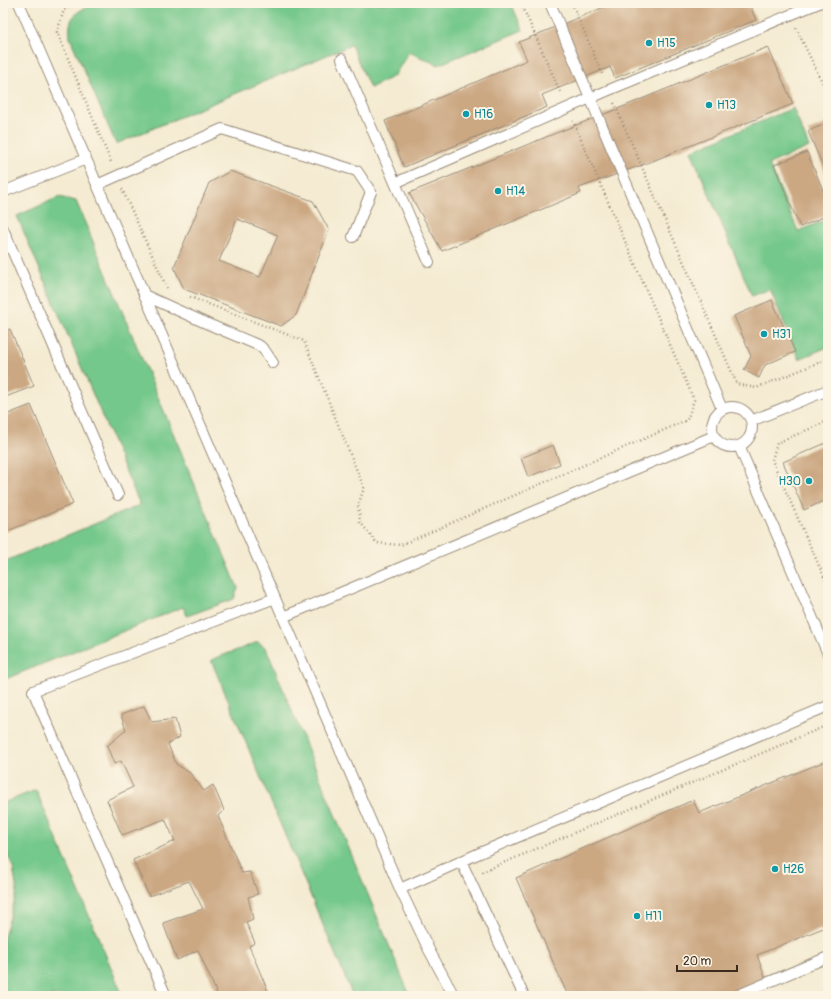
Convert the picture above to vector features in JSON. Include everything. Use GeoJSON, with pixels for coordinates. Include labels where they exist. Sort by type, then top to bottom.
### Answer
{"type":"FeatureCollection","features":[{"type":"Feature","properties":{"kind":"lane"},"geometry":{"type":"LineString","coordinates":[[19,3],[400,889],[454,996]]}},
{"type":"Feature","properties":{"kind":"lane"},"geometry":{"type":"LineString","coordinates":[[550,3],[722,409]]}},
{"type":"Feature","properties":{"kind":"lane"},"geometry":{"type":"LineString","coordinates":[[395,183],[590,98],[819,3]]}},
{"type":"Feature","properties":{"kind":"lane"},"geometry":{"type":"LineString","coordinates":[[342,59],[429,262]]}},
{"type":"Feature","properties":{"kind":"lane"},"geometry":{"type":"LineString","coordinates":[[97,185],[222,129],[357,171],[371,192],[353,237]]}},
{"type":"Feature","properties":{"kind":"lane"},"geometry":{"type":"LineString","coordinates":[[3,192],[86,159]]}},
{"type":"Feature","properties":{"kind":"lane"},"geometry":{"type":"LineString","coordinates":[[3,229],[118,495]]}},
{"type":"Feature","properties":{"kind":"lane"},"geometry":{"type":"LineString","coordinates":[[144,295],[260,346],[273,363]]}},
{"type":"Feature","properties":{"kind":"lane"},"geometry":{"type":"LineString","coordinates":[[751,420],[828,390]]}},
{"type":"Feature","properties":{"kind":"lane"},"geometry":{"type":"LineString","coordinates":[[728,407],[740,408],[745,411],[751,420],[751,433],[744,443],[739,446],[732,447],[724,445],[718,442],[714,436],[712,424],[717,413],[722,409],[728,407]]}},
{"type":"Feature","properties":{"kind":"lane"},"geometry":{"type":"LineString","coordinates":[[283,617],[714,436]]}},
{"type":"Feature","properties":{"kind":"lane"},"geometry":{"type":"LineString","coordinates":[[739,446],[828,654]]}},
{"type":"Feature","properties":{"kind":"lane"},"geometry":{"type":"LineString","coordinates":[[166,996],[33,691],[275,598]]}},
{"type":"Feature","properties":{"kind":"lane"},"geometry":{"type":"LineString","coordinates":[[400,889],[461,861],[828,706]]}},
{"type":"Feature","properties":{"kind":"lane"},"geometry":{"type":"LineString","coordinates":[[461,861],[524,996]]}},
{"type":"Feature","properties":{"kind":"lane"},"geometry":{"type":"LineString","coordinates":[[736,996],[828,957]]}},
{"type":"Feature","properties":{"kind":"path"},"geometry":{"type":"LineString","coordinates":[[80,3],[64,10],[57,32],[117,176],[167,288]]}},
{"type":"Feature","properties":{"kind":"path"},"geometry":{"type":"LineString","coordinates":[[188,297],[304,341],[364,488],[358,506],[360,522],[377,543],[401,545],[687,420],[694,400],[522,3]]}},
{"type":"Feature","properties":{"kind":"path"},"geometry":{"type":"LineString","coordinates":[[572,3],[737,384],[756,388],[828,359]]}},
{"type":"Feature","properties":{"kind":"path"},"geometry":{"type":"LineString","coordinates":[[795,26],[826,90],[828,90]]}},
{"type":"Feature","properties":{"kind":"path"},"geometry":{"type":"LineString","coordinates":[[828,421],[776,443],[772,460],[828,586]]}},
{"type":"Feature","properties":{"kind":"path"},"geometry":{"type":"LineString","coordinates":[[468,877],[828,725]]}},
{"type":"Feature","properties":{"kind":"green space"},"geometry":{"type":"Polygon","coordinates":[[[96,3],[511,3],[523,30],[438,65],[409,52],[394,76],[370,88],[351,45],[116,144],[70,38],[70,27],[73,17],[80,11],[96,3]]]}},
{"type":"Feature","properties":{"kind":"green space"},"geometry":{"type":"Polygon","coordinates":[[[793,108],[809,147],[769,164],[798,231],[828,219],[828,347],[799,359],[770,289],[752,296],[691,151],[793,108]]]}},
{"type":"Feature","properties":{"kind":"green space"},"geometry":{"type":"Polygon","coordinates":[[[59,197],[76,201],[238,588],[234,599],[187,616],[183,607],[3,680],[3,562],[140,505],[17,216],[59,197]]]}},
{"type":"Feature","properties":{"kind":"green space"},"geometry":{"type":"Polygon","coordinates":[[[258,642],[266,648],[410,996],[353,996],[211,660],[258,642]]]}},
{"type":"Feature","properties":{"kind":"green space"},"geometry":{"type":"Polygon","coordinates":[[[36,790],[123,996],[3,996],[3,940],[17,892],[13,867],[3,845],[3,803],[36,790]]]}},
{"type":"Feature","properties":{"kind":"building"},"geometry":{"type":"Polygon","coordinates":[[[614,3],[749,3],[756,20],[615,78],[610,67],[542,95],[547,107],[404,167],[385,121],[527,60],[519,42],[614,3]]]}},
{"type":"Feature","properties":{"kind":"building"},"geometry":{"type":"Polygon","coordinates":[[[768,47],[793,104],[650,162],[579,188],[581,193],[442,251],[409,193],[625,106],[768,47]]]}},
{"type":"Feature","properties":{"kind":"building"},"geometry":{"type":"Polygon","coordinates":[[[828,123],[828,179],[808,131],[828,123]]]}},
{"type":"Feature","properties":{"kind":"building"},"geometry":{"type":"Polygon","coordinates":[[[807,152],[828,202],[828,215],[800,227],[774,165],[807,152]]]}},
{"type":"Feature","properties":{"kind":"building"},"geometry":{"type":"Polygon","coordinates":[[[230,171],[313,201],[329,230],[296,315],[281,326],[184,289],[174,267],[209,183],[230,171]],[[237,219],[219,261],[260,277],[278,235],[237,219]]]}},
{"type":"Feature","properties":{"kind":"building","name":"H31"},"geometry":{"type":"Polygon","coordinates":[[[772,300],[795,352],[765,365],[759,378],[744,370],[751,356],[734,316],[772,300]]]}},
{"type":"Feature","properties":{"kind":"building"},"geometry":{"type":"Polygon","coordinates":[[[10,329],[34,386],[3,398],[3,332],[10,329]]]}},
{"type":"Feature","properties":{"kind":"building"},"geometry":{"type":"Polygon","coordinates":[[[31,405],[73,504],[3,533],[3,416],[31,405]]]}},
{"type":"Feature","properties":{"kind":"building","name":"H30"},"geometry":{"type":"Polygon","coordinates":[[[828,442],[828,499],[804,510],[783,462],[828,442]]]}},
{"type":"Feature","properties":{"kind":"building"},"geometry":{"type":"Polygon","coordinates":[[[553,445],[560,464],[528,477],[521,458],[553,445]]]}},
{"type":"Feature","properties":{"kind":"building"},"geometry":{"type":"Polygon","coordinates":[[[144,706],[152,722],[175,719],[180,737],[168,744],[176,764],[190,773],[204,791],[213,785],[224,810],[218,816],[242,873],[250,872],[258,894],[248,897],[253,919],[246,922],[255,943],[249,946],[270,996],[218,996],[198,950],[177,960],[163,923],[203,909],[189,881],[149,896],[133,860],[175,841],[165,819],[122,835],[107,800],[133,787],[121,761],[114,764],[107,746],[126,730],[121,715],[144,706]]]}},
{"type":"Feature","properties":{"kind":"building","name":"H11"},"geometry":{"type":"Polygon","coordinates":[[[828,760],[828,926],[757,955],[766,980],[727,996],[568,996],[516,878],[693,800],[699,813],[828,760]]]}},
{"type":"Feature","properties":{"kind":"place","name":"H15"},"geometry":{"type":"Point","coordinates":[649,43]}},
{"type":"Feature","properties":{"kind":"place","name":"H13"},"geometry":{"type":"Point","coordinates":[709,105]}},
{"type":"Feature","properties":{"kind":"place","name":"H16"},"geometry":{"type":"Point","coordinates":[466,114]}},
{"type":"Feature","properties":{"kind":"place","name":"H14"},"geometry":{"type":"Point","coordinates":[498,191]}},
{"type":"Feature","properties":{"kind":"place","name":"H31"},"geometry":{"type":"Point","coordinates":[764,334]}},
{"type":"Feature","properties":{"kind":"place","name":"H30"},"geometry":{"type":"Point","coordinates":[809,481]}},
{"type":"Feature","properties":{"kind":"place","name":"H26"},"geometry":{"type":"Point","coordinates":[775,869]}},
{"type":"Feature","properties":{"kind":"place","name":"H11"},"geometry":{"type":"Point","coordinates":[637,916]}}]}
